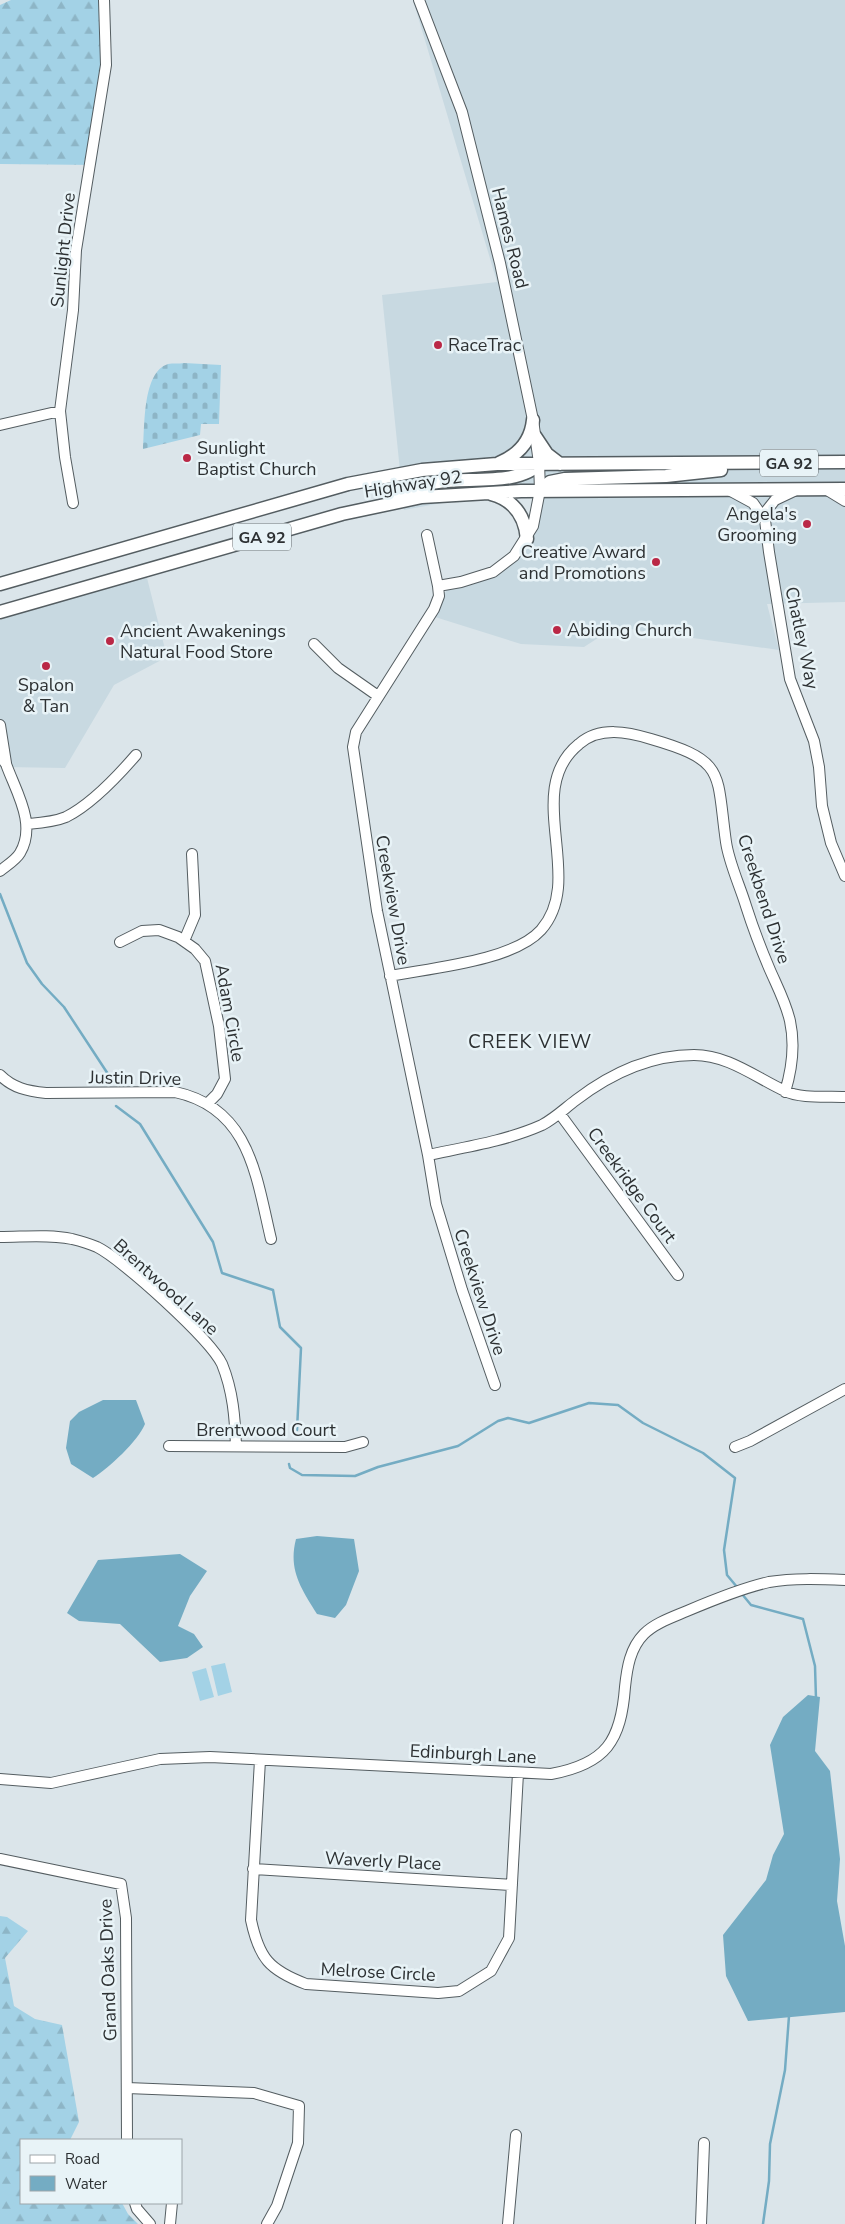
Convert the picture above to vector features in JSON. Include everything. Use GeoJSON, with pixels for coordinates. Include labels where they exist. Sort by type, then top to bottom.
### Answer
{"type":"FeatureCollection","features":[{"type":"Feature","properties":{"kind":"main road"},"geometry":{"type":"LineString","coordinates":[[496,464],[509,459],[524,445],[530,433],[533,420]]}},
{"type":"Feature","properties":{"kind":"main road"},"geometry":{"type":"LineString","coordinates":[[535,436],[547,454],[560,464]]}},
{"type":"Feature","properties":{"kind":"main road","name":"Highway 92"},"geometry":{"type":"LineString","coordinates":[[4,581],[366,480],[437,468],[496,464],[845,462]]}},
{"type":"Feature","properties":{"kind":"main road"},"geometry":{"type":"LineString","coordinates":[[540,490],[550,482],[565,478],[692,474],[725,469],[742,463]]}},
{"type":"Feature","properties":{"kind":"main road"},"geometry":{"type":"LineString","coordinates":[[385,504],[408,491],[431,483],[516,477],[529,473],[539,464]]}},
{"type":"Feature","properties":{"kind":"main road","name":"Highway 92"},"geometry":{"type":"LineString","coordinates":[[0,612],[385,504],[438,495],[481,491],[540,490],[845,489]]}},
{"type":"Feature","properties":{"kind":"main road"},"geometry":{"type":"LineString","coordinates":[[481,491],[503,498],[518,509],[525,525],[527,539]]}},
{"type":"Feature","properties":{"kind":"street","name":"Sunlight Drive"},"geometry":{"type":"LineString","coordinates":[[73,503],[60,412],[73,310],[76,250],[106,65],[104,0]]}},
{"type":"Feature","properties":{"kind":"street","name":"Hames Road"},"geometry":{"type":"LineString","coordinates":[[419,0],[462,112],[513,322],[533,420],[539,464],[540,490]]}},
{"type":"Feature","properties":{"kind":"street"},"geometry":{"type":"LineString","coordinates":[[0,425],[60,412]]}},
{"type":"Feature","properties":{"kind":"street"},"geometry":{"type":"LineString","coordinates":[[427,535],[438,586],[461,582],[493,572],[514,556],[527,539],[536,517],[540,490]]}},
{"type":"Feature","properties":{"kind":"street"},"geometry":{"type":"LineString","coordinates":[[728,490],[753,503],[765,520]]}},
{"type":"Feature","properties":{"kind":"street"},"geometry":{"type":"LineString","coordinates":[[765,520],[767,510],[775,500],[797,490]]}},
{"type":"Feature","properties":{"kind":"street"},"geometry":{"type":"LineString","coordinates":[[826,490],[845,501]]}},
{"type":"Feature","properties":{"kind":"street","name":"Chatley Way"},"geometry":{"type":"LineString","coordinates":[[765,520],[790,679],[814,741],[826,825],[831,843],[845,876]]}},
{"type":"Feature","properties":{"kind":"street","name":"Creekview Drive"},"geometry":{"type":"LineString","coordinates":[[438,586],[439,596],[434,609],[356,732],[353,747],[371,874],[442,1227],[495,1385]]}},
{"type":"Feature","properties":{"kind":"street"},"geometry":{"type":"LineString","coordinates":[[314,644],[338,668],[378,696]]}},
{"type":"Feature","properties":{"kind":"street"},"geometry":{"type":"LineString","coordinates":[[0,725],[3,760],[28,824],[20,854],[0,871]]}},
{"type":"Feature","properties":{"kind":"street","name":"Creekbend Drive"},"geometry":{"type":"LineString","coordinates":[[390,976],[494,956],[521,946],[540,931],[552,913],[557,890],[555,779],[567,755],[586,738],[602,732],[631,733],[697,755],[712,771],[719,783],[729,854],[752,922],[790,1022],[792,1058],[785,1092]]}},
{"type":"Feature","properties":{"kind":"street"},"geometry":{"type":"LineString","coordinates":[[28,824],[45,823],[66,817],[112,783],[136,755]]}},
{"type":"Feature","properties":{"kind":"street"},"geometry":{"type":"LineString","coordinates":[[184,941],[195,914],[192,854]]}},
{"type":"Feature","properties":{"kind":"street","name":"Adam Circle"},"geometry":{"type":"LineString","coordinates":[[120,942],[142,931],[160,930],[184,941],[205,960],[219,1026],[225,1079],[217,1094],[208,1103]]}},
{"type":"Feature","properties":{"kind":"street"},"geometry":{"type":"LineString","coordinates":[[428,1155],[522,1133],[560,1114],[581,1097],[624,1069],[639,1064],[692,1055],[715,1057],[731,1063],[785,1092],[845,1097]]}},
{"type":"Feature","properties":{"kind":"street","name":"Justin Drive"},"geometry":{"type":"LineString","coordinates":[[0,1075],[9,1084],[32,1091],[111,1094],[175,1092],[194,1096],[208,1103],[224,1116],[251,1156],[271,1239]]}},
{"type":"Feature","properties":{"kind":"street","name":"Creekridge Court"},"geometry":{"type":"LineString","coordinates":[[560,1114],[678,1276]]}},
{"type":"Feature","properties":{"kind":"street","name":"Brentwood Lane"},"geometry":{"type":"LineString","coordinates":[[0,1237],[51,1236],[72,1239],[97,1247],[119,1262],[176,1313],[221,1362],[235,1411],[236,1446]]}},
{"type":"Feature","properties":{"kind":"street"},"geometry":{"type":"LineString","coordinates":[[735,1447],[750,1441],[845,1389]]}},
{"type":"Feature","properties":{"kind":"street","name":"Brentwood Court"},"geometry":{"type":"LineString","coordinates":[[169,1446],[345,1447],[363,1442]]}},
{"type":"Feature","properties":{"kind":"street","name":"Edinburgh Lane"},"geometry":{"type":"LineString","coordinates":[[0,1779],[51,1784],[160,1759],[210,1757],[518,1773],[551,1774],[575,1770],[593,1761],[609,1745],[619,1728],[627,1671],[632,1652],[644,1634],[668,1620],[714,1600],[768,1582],[797,1579],[845,1580]]}},
{"type":"Feature","properties":{"kind":"street","name":"Melrose Circle"},"geometry":{"type":"LineString","coordinates":[[260,1760],[250,1920],[256,1943],[274,1968],[287,1977],[306,1984],[438,1993],[459,1991],[491,1971],[509,1938],[518,1773]]}},
{"type":"Feature","properties":{"kind":"street","name":"Grand Oaks Drive"},"geometry":{"type":"LineString","coordinates":[[0,1859],[121,1884],[126,1918],[127,2139]]}},
{"type":"Feature","properties":{"kind":"street","name":"Waverly Place"},"geometry":{"type":"LineString","coordinates":[[253,1869],[512,1884]]}},
{"type":"Feature","properties":{"kind":"street"},"geometry":{"type":"LineString","coordinates":[[127,2088],[254,2093],[299,2106],[298,2142],[277,2206],[267,2224]]}},
{"type":"Feature","properties":{"kind":"street"},"geometry":{"type":"LineString","coordinates":[[508,2224],[516,2135]]}},
{"type":"Feature","properties":{"kind":"street"},"geometry":{"type":"LineString","coordinates":[[701,2224],[704,2143]]}},
{"type":"Feature","properties":{"kind":"street"},"geometry":{"type":"LineString","coordinates":[[135,2204],[137,2210],[150,2224]]}},
{"type":"Feature","properties":{"kind":"street"},"geometry":{"type":"LineString","coordinates":[[170,2224],[172,2204]]}},
{"type":"Feature","properties":{"kind":"shaded area"},"geometry":{"type":"Polygon","coordinates":[[[413,0],[845,0],[845,602],[767,604],[779,650],[615,627],[584,647],[521,644],[435,617],[449,584],[489,574],[519,555],[544,484],[404,510],[382,295],[497,282],[413,0]]]}},
{"type":"Feature","properties":{"kind":"shaded area"},"geometry":{"type":"Polygon","coordinates":[[[146,574],[167,657],[114,685],[65,768],[5,767],[0,741],[0,620],[146,574]]]}},
{"type":"Feature","properties":{"kind":"green space"},"geometry":{"type":"Polygon","coordinates":[[[11,0],[102,0],[101,120],[96,165],[0,164],[0,5],[11,0]]]}},
{"type":"Feature","properties":{"kind":"green space"},"geometry":{"type":"Polygon","coordinates":[[[168,364],[221,365],[219,424],[201,424],[200,435],[143,449],[146,402],[153,378],[160,369],[168,364]]]}},
{"type":"Feature","properties":{"kind":"green space"},"geometry":{"type":"Polygon","coordinates":[[[225,1663],[232,1692],[218,1696],[211,1666],[225,1663]]]}},
{"type":"Feature","properties":{"kind":"green space"},"geometry":{"type":"Polygon","coordinates":[[[206,1668],[214,1697],[200,1701],[192,1672],[206,1668]]]}},
{"type":"Feature","properties":{"kind":"green space"},"geometry":{"type":"Polygon","coordinates":[[[0,1916],[7,1917],[28,1931],[5,1958],[14,2006],[35,2019],[62,2025],[79,2122],[70,2139],[20,2139],[20,2204],[123,2204],[128,2214],[138,2224],[0,2224],[0,1916]]]}},
{"type":"Feature","properties":{"kind":"water"},"geometry":{"type":"Polygon","coordinates":[[[103,1400],[136,1400],[145,1424],[122,1454],[93,1478],[71,1464],[66,1448],[70,1421],[79,1412],[103,1400]]]}},
{"type":"Feature","properties":{"kind":"water"},"geometry":{"type":"Polygon","coordinates":[[[317,1536],[354,1539],[359,1571],[346,1605],[335,1618],[317,1614],[301,1587],[295,1569],[294,1550],[296,1539],[317,1536]]]}},
{"type":"Feature","properties":{"kind":"water"},"geometry":{"type":"Polygon","coordinates":[[[180,1554],[207,1571],[190,1596],[178,1626],[194,1634],[203,1647],[187,1658],[160,1662],[120,1624],[79,1621],[67,1613],[98,1560],[180,1554]]]}},
{"type":"Feature","properties":{"kind":"water"},"geometry":{"type":"Polygon","coordinates":[[[808,1695],[820,1697],[815,1751],[830,1771],[840,1859],[837,1901],[845,1946],[845,2012],[748,2021],[726,1976],[723,1935],[766,1880],[773,1855],[784,1834],[770,1745],[783,1717],[808,1695]]]}},
{"type":"Feature","properties":{"kind":"waterway"},"geometry":{"type":"LineString","coordinates":[[0,894],[27,963],[42,984],[64,1007],[108,1074]]}},
{"type":"Feature","properties":{"kind":"waterway"},"geometry":{"type":"LineString","coordinates":[[116,1106],[140,1124],[213,1242],[222,1273],[273,1290],[280,1327],[301,1348],[297,1430]]}},
{"type":"Feature","properties":{"kind":"waterway"},"geometry":{"type":"LineString","coordinates":[[289,1464],[290,1468],[302,1475],[355,1476],[378,1467],[458,1446],[498,1421],[508,1418],[529,1423],[589,1403],[618,1405],[643,1423],[703,1453],[735,1478],[724,1550],[727,1575],[737,1587]]}},
{"type":"Feature","properties":{"kind":"waterway"},"geometry":{"type":"LineString","coordinates":[[742,1594],[751,1605],[803,1619],[815,1666],[816,1699]]}},
{"type":"Feature","properties":{"kind":"waterway"},"geometry":{"type":"LineString","coordinates":[[763,2224],[769,2181],[770,2144],[785,2070],[789,2016]]}},
{"type":"Feature","properties":{"kind":"place","name":"RaceTrac"},"geometry":{"type":"Point","coordinates":[438,345]}},
{"type":"Feature","properties":{"kind":"place","name":"Sunlight Baptist Church"},"geometry":{"type":"Point","coordinates":[187,458]}},
{"type":"Feature","properties":{"kind":"place","name":"Angela's Grooming"},"geometry":{"type":"Point","coordinates":[807,524]}},
{"type":"Feature","properties":{"kind":"place","name":"Creative Award and Promotions"},"geometry":{"type":"Point","coordinates":[656,562]}},
{"type":"Feature","properties":{"kind":"place","name":"Abiding Church"},"geometry":{"type":"Point","coordinates":[557,630]}},
{"type":"Feature","properties":{"kind":"place","name":"Ancient Awakenings Natural Food Store"},"geometry":{"type":"Point","coordinates":[110,641]}},
{"type":"Feature","properties":{"kind":"place","name":"Spalon & Tan"},"geometry":{"type":"Point","coordinates":[46,666]}},
{"type":"Feature","properties":{"kind":"district","name":"CREEK VIEW"},"geometry":{"type":"Point","coordinates":[530,1041]}}]}
